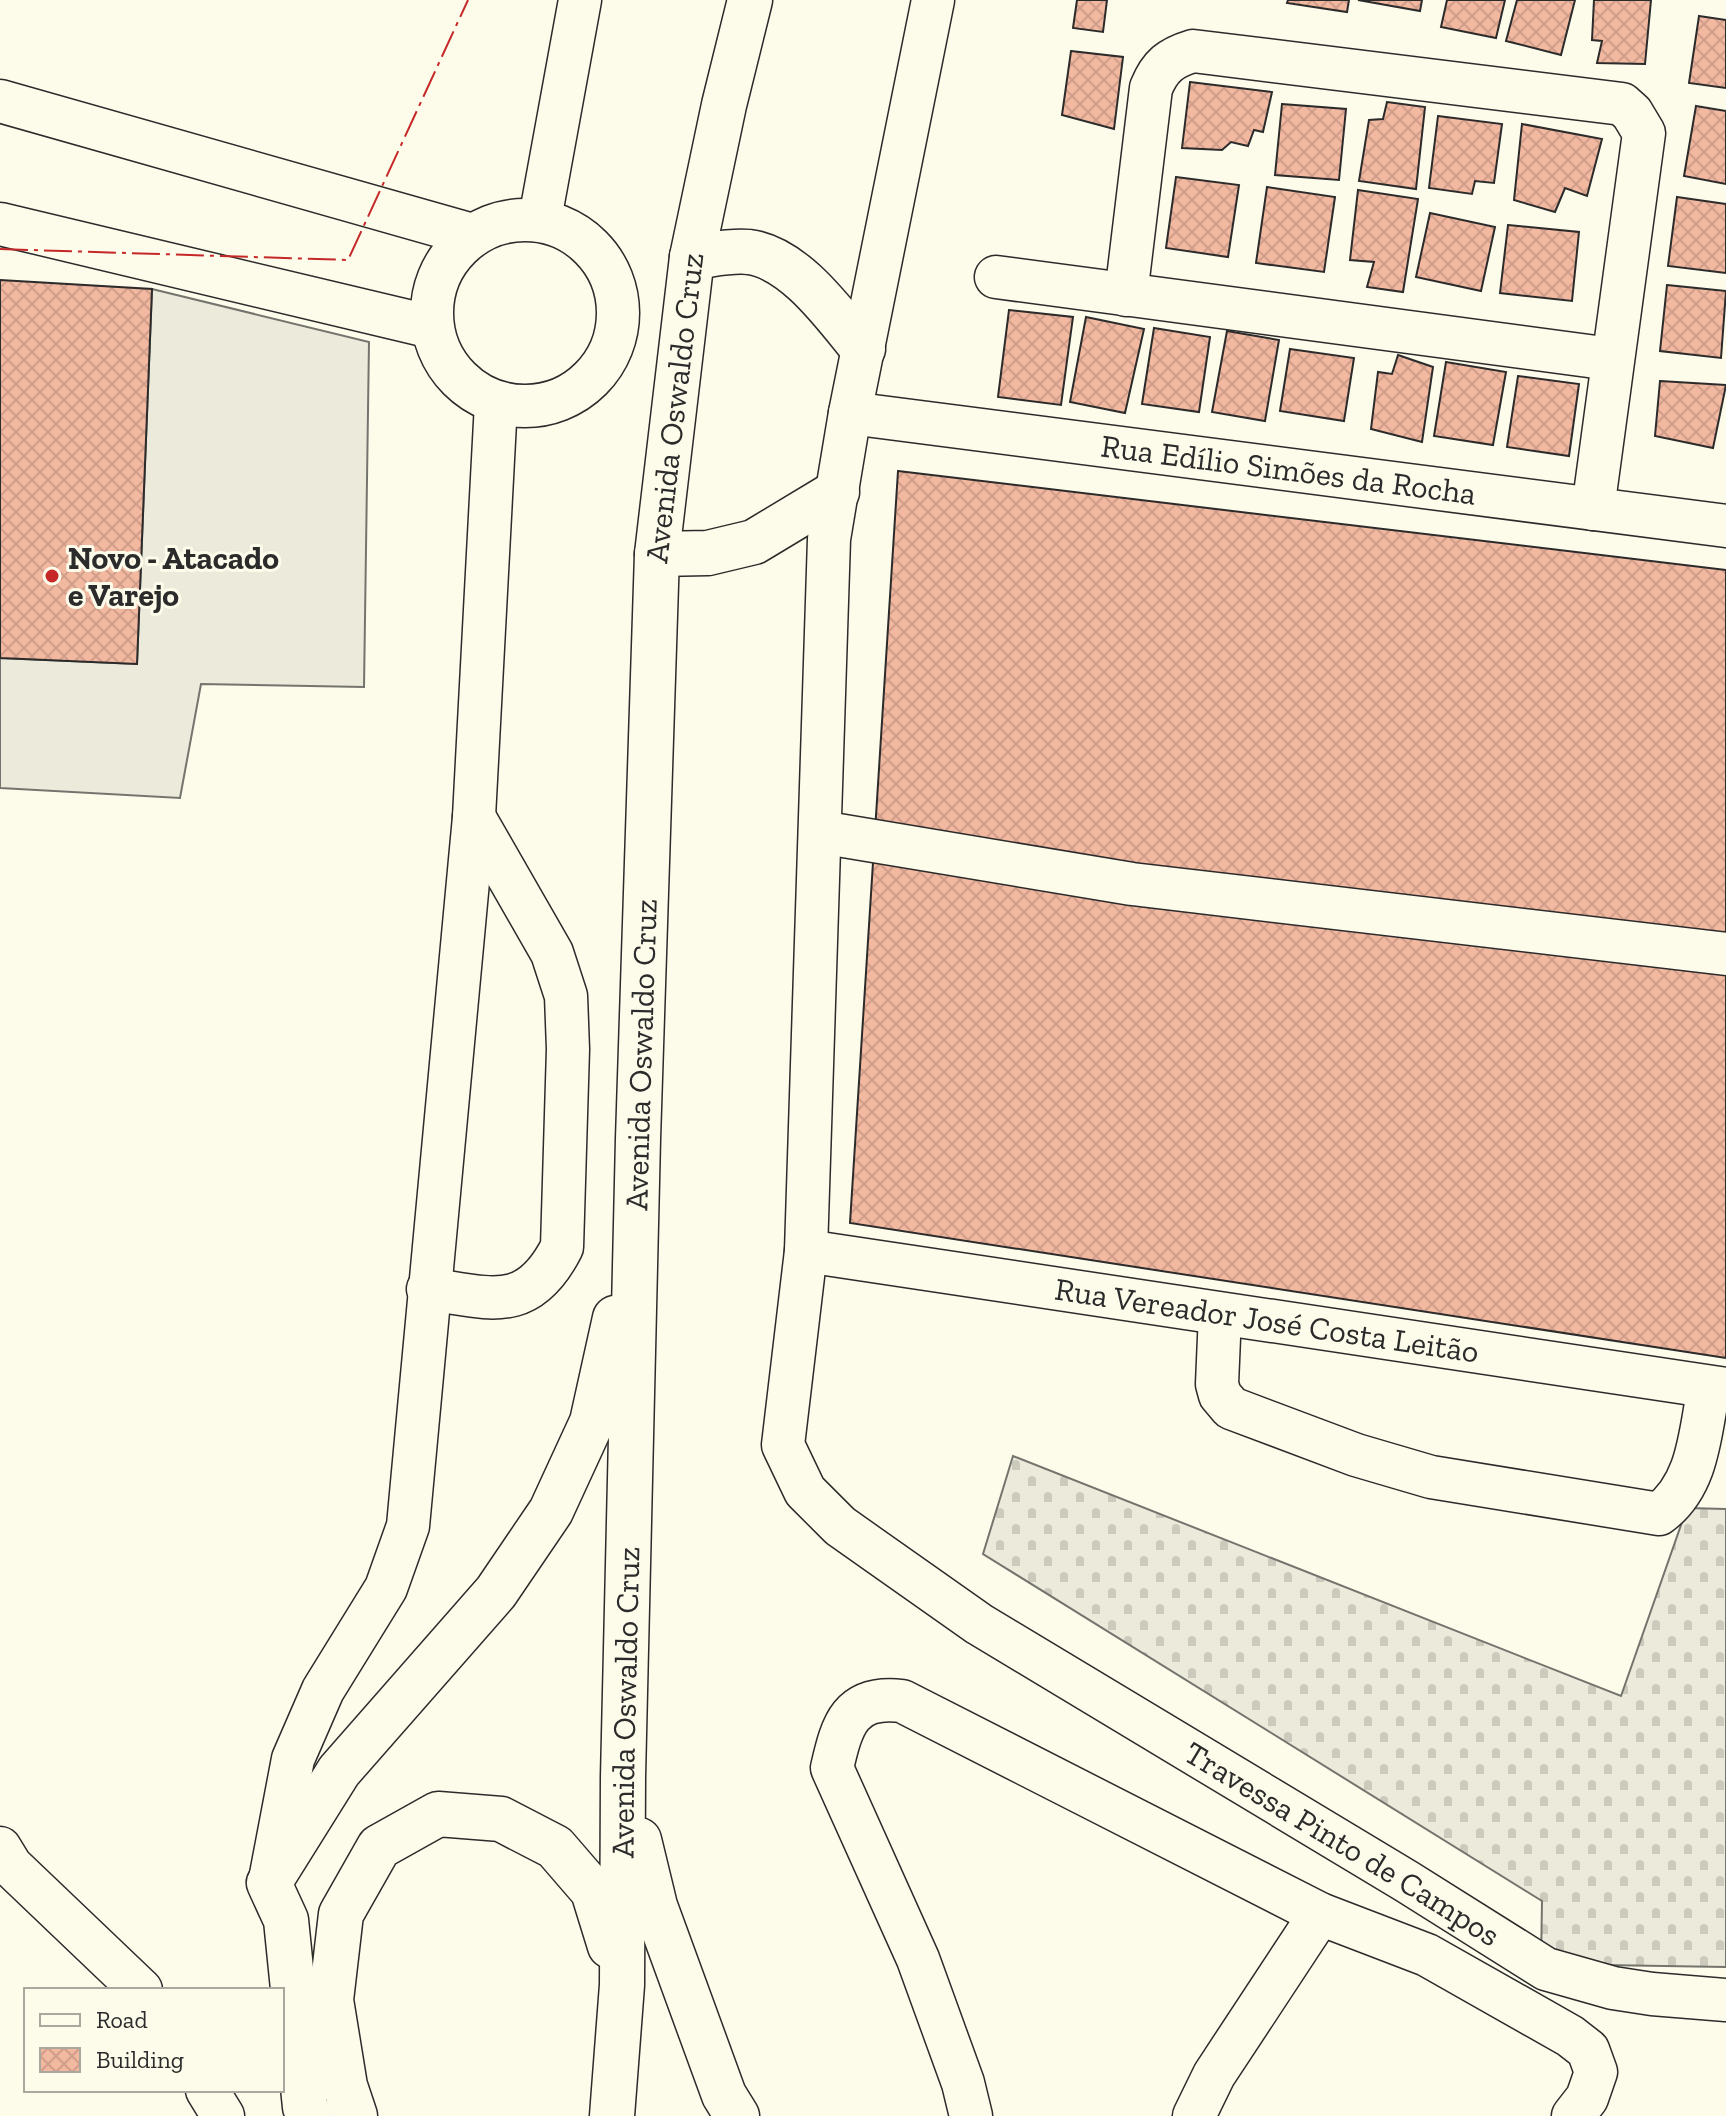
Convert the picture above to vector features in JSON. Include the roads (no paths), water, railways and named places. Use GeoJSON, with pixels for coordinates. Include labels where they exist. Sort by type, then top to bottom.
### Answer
{"type":"FeatureCollection","features":[{"type":"Feature","properties":{"kind":"highway","name":"Avenida Oswaldo Cruz"},"geometry":{"type":"LineString","coordinates":[[612,2116],[622,1985],[623,1777],[657,554],[692,257],[750,0]]}},
{"type":"Feature","properties":{"kind":"highway"},"geometry":{"type":"LineString","coordinates":[[692,257],[753,252],[789,269],[819,295],[863,349]]}},
{"type":"Feature","properties":{"kind":"highway"},"geometry":{"type":"LineString","coordinates":[[657,554],[708,553],[754,542],[837,492]]}},
{"type":"Feature","properties":{"kind":"highway"},"geometry":{"type":"LineString","coordinates":[[310,2116],[305,2107],[286,1920],[269,1883],[339,1771],[496,1592],[551,1511],[592,1422],[637,1218]]}},
{"type":"Feature","properties":{"kind":"highway"},"geometry":{"type":"LineString","coordinates":[[623,1777],[655,1906],[724,2095],[737,2116]]}},
{"type":"Feature","properties":{"kind":"highway"},"geometry":{"type":"LineString","coordinates":[[355,2116],[345,2086],[331,2000],[341,1914],[379,1847],[438,1814],[501,1819],[555,1847],[593,1891],[622,1985]]}},
{"type":"Feature","properties":{"kind":"street"},"geometry":{"type":"LineString","coordinates":[[540,219],[580,0]]}},
{"type":"Feature","properties":{"kind":"street"},"geometry":{"type":"LineString","coordinates":[[806,1251],[829,539],[850,413],[933,0]]}},
{"type":"Feature","properties":{"kind":"street"},"geometry":{"type":"LineString","coordinates":[[1126,295],[1151,88],[1158,72],[1173,57],[1193,51],[1622,104],[1632,113],[1644,133],[1593,509]]}},
{"type":"Feature","properties":{"kind":"street"},"geometry":{"type":"LineString","coordinates":[[0,101],[472,235]]}},
{"type":"Feature","properties":{"kind":"street"},"geometry":{"type":"LineString","coordinates":[[540,219],[572,231],[598,253],[615,283],[619,317],[612,350],[592,379],[564,399],[530,407],[496,403],[465,387],[443,361],[432,327],[433,292],[447,260],[472,235],[504,221],[540,219]]}},
{"type":"Feature","properties":{"kind":"street"},"geometry":{"type":"LineString","coordinates":[[0,224],[432,327]]}},
{"type":"Feature","properties":{"kind":"street"},"geometry":{"type":"LineString","coordinates":[[996,277],[1611,359]]}},
{"type":"Feature","properties":{"kind":"street"},"geometry":{"type":"LineString","coordinates":[[269,1883],[293,1759],[323,1690],[386,1588],[408,1526],[474,817],[496,403]]}},
{"type":"Feature","properties":{"kind":"street","name":"Rua Edílio Simões da Rocha"},"geometry":{"type":"LineString","coordinates":[[850,413],[1726,526]]}},
{"type":"Feature","properties":{"kind":"street"},"geometry":{"type":"LineString","coordinates":[[428,1289],[494,1299],[524,1293],[550,1271],[562,1247],[568,1049],[566,996],[552,953],[474,817]]}},
{"type":"Feature","properties":{"kind":"street"},"geometry":{"type":"LineString","coordinates":[[820,832],[1132,884],[1726,954]]}},
{"type":"Feature","properties":{"kind":"street","name":"Rua Vereador José Costa Leitão"},"geometry":{"type":"LineString","coordinates":[[806,1251],[1717,1388]]}},
{"type":"Feature","properties":{"kind":"street","name":"Travessa Pinto de Campos"},"geometry":{"type":"LineString","coordinates":[[806,1251],[783,1445],[805,1491],[840,1526],[979,1624],[1406,1881],[1546,1969],[1613,1988],[1726,2000]]}},
{"type":"Feature","properties":{"kind":"street"},"geometry":{"type":"LineString","coordinates":[[1220,1314],[1217,1384],[1220,1395],[1231,1408],[1356,1455],[1431,1477],[1659,1514],[1680,1496],[1691,1477],[1717,1388]]}},
{"type":"Feature","properties":{"kind":"street"},"geometry":{"type":"LineString","coordinates":[[971,2116],[963,2083],[918,1959],[832,1768],[839,1739],[853,1712],[878,1698],[902,1701],[1320,1914],[1427,1955],[1570,2036],[1588,2050],[1596,2072],[1580,2107]]}},
{"type":"Feature","properties":{"kind":"street"},"geometry":{"type":"LineString","coordinates":[[0,1848],[11,1866],[139,1988]]}},
{"type":"Feature","properties":{"kind":"street"},"geometry":{"type":"LineString","coordinates":[[1194,2116],[1214,2075],[1320,1914]]}},
{"type":"Feature","properties":{"kind":"street"},"geometry":{"type":"LineString","coordinates":[[208,2092],[223,2116]]}},
{"type":"Feature","properties":{"kind":"place","name":"Novo - Atacado e Varejo"},"geometry":{"type":"Point","coordinates":[52,576]}}]}
